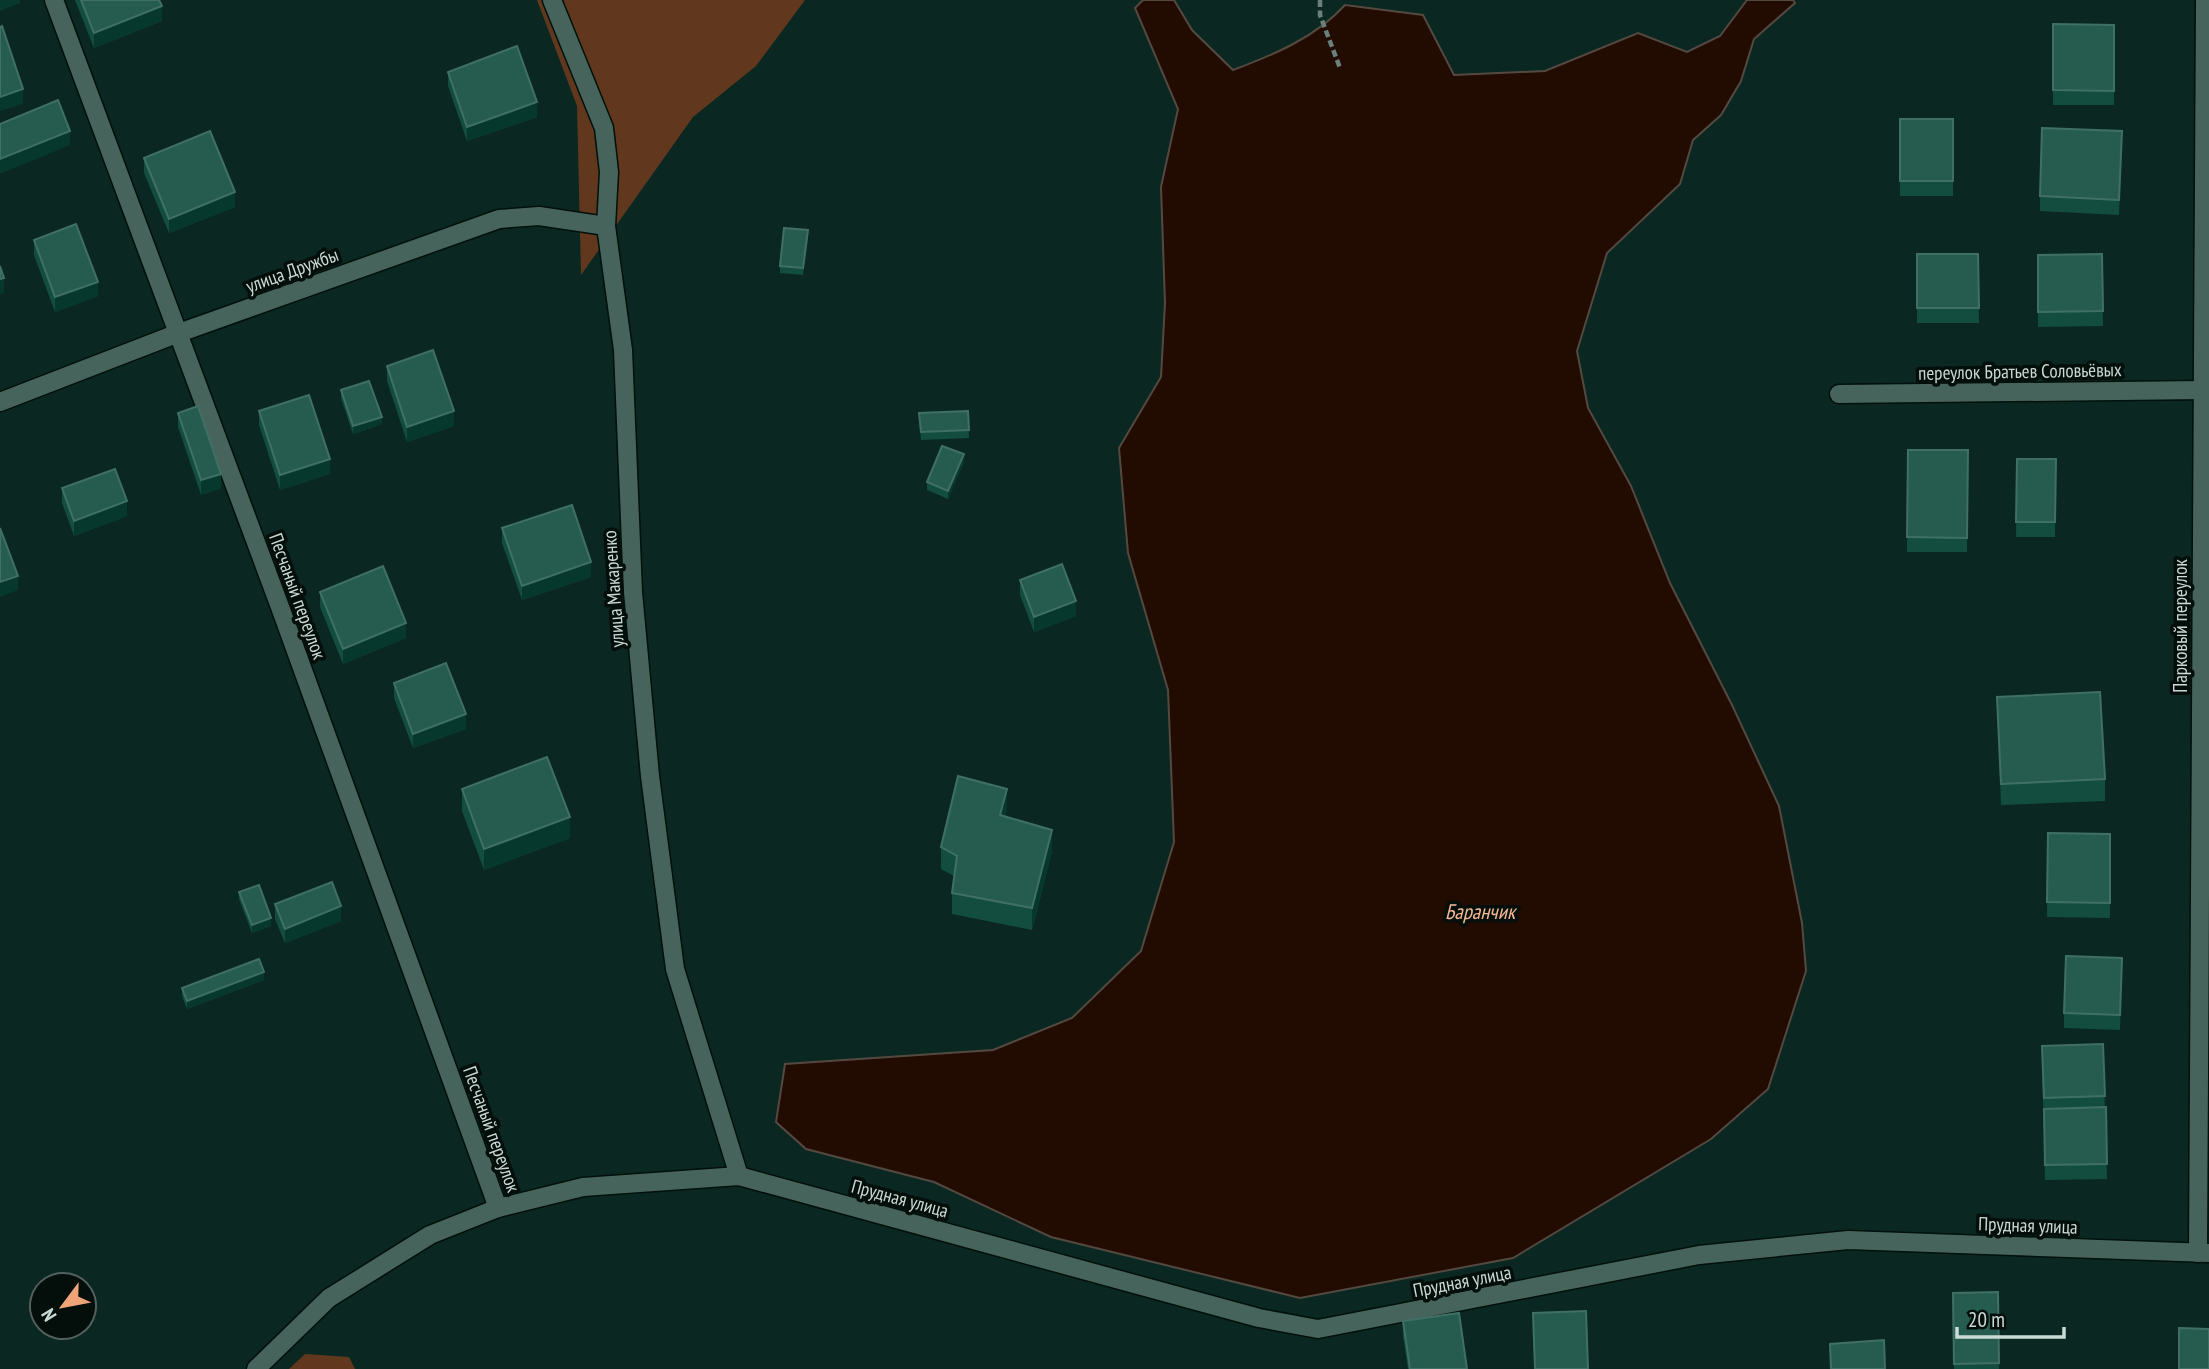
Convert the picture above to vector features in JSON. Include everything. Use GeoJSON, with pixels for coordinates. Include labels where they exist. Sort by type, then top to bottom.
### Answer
{"type":"FeatureCollection","features":[{"type":"Feature","properties":{"kind":"street","name":"Песчаный переулок"},"geometry":{"type":"LineString","coordinates":[[54,0],[176,334],[280,607],[498,1208]]}},
{"type":"Feature","properties":{"kind":"street","name":"улица Макаренко"},"geometry":{"type":"LineString","coordinates":[[552,0],[604,128],[609,172],[606,226],[623,350],[633,592],[646,737],[675,969],[739,1176]]}},
{"type":"Feature","properties":{"kind":"street","name":"Парковый переулок"},"geometry":{"type":"LineString","coordinates":[[2204,1253],[2205,0]]}},
{"type":"Feature","properties":{"kind":"street","name":"улица Дружбы"},"geometry":{"type":"LineString","coordinates":[[0,402],[176,334],[499,219],[539,216],[606,226]]}},
{"type":"Feature","properties":{"kind":"street","name":"переулок Братьев Соловьёвых"},"geometry":{"type":"LineString","coordinates":[[1839,394],[2203,390]]}},
{"type":"Feature","properties":{"kind":"street","name":"Прудная улица"},"geometry":{"type":"LineString","coordinates":[[256,1369],[329,1298],[430,1235],[498,1208],[583,1187],[739,1176],[1259,1318],[1318,1329],[1699,1255],[1848,1240],[2204,1253]]}},
{"type":"Feature","properties":{"kind":"path"},"geometry":{"type":"LineString","coordinates":[[1320,0],[1320,15],[1340,68]]}},
{"type":"Feature","properties":{"kind":"shaded area"},"geometry":{"type":"Polygon","coordinates":[[[537,0],[805,0],[756,66],[693,117],[581,275],[577,106],[537,0]]]}},
{"type":"Feature","properties":{"kind":"shaded area"},"geometry":{"type":"Polygon","coordinates":[[[305,1354],[349,1357],[355,1369],[289,1369],[305,1354]]]}},
{"type":"Feature","properties":{"kind":"water","name":"Баранчик"},"geometry":{"type":"Polygon","coordinates":[[[1143,0],[1174,0],[1192,30],[1233,70],[1278,52],[1307,36],[1345,5],[1423,15],[1454,75],[1545,71],[1638,33],[1687,52],[1720,36],[1747,0],[1793,0],[1795,3],[1754,39],[1741,81],[1721,115],[1693,140],[1680,184],[1607,253],[1577,351],[1588,408],[1631,486],[1670,583],[1732,705],[1779,806],[1802,923],[1806,971],[1768,1089],[1711,1139],[1513,1258],[1300,1298],[1051,1237],[934,1182],[806,1149],[776,1122],[785,1064],[993,1050],[1072,1018],[1141,951],[1174,842],[1168,690],[1128,553],[1119,448],[1161,377],[1165,303],[1161,187],[1178,109],[1135,8],[1143,0]]]}},
{"type":"Feature","properties":{"kind":"building"},"geometry":{"type":"Polygon","coordinates":[[[81,0],[159,0],[162,6],[94,33],[81,0]]]}},
{"type":"Feature","properties":{"kind":"building"},"geometry":{"type":"Polygon","coordinates":[[[2053,24],[2114,25],[2114,91],[2053,90],[2053,24]]]}},
{"type":"Feature","properties":{"kind":"building"},"geometry":{"type":"Polygon","coordinates":[[[2,26],[23,89],[0,97],[0,27],[2,26]]]}},
{"type":"Feature","properties":{"kind":"building"},"geometry":{"type":"Polygon","coordinates":[[[517,46],[537,102],[467,127],[448,72],[517,46]]]}},
{"type":"Feature","properties":{"kind":"building"},"geometry":{"type":"Polygon","coordinates":[[[58,100],[70,131],[0,159],[0,124],[58,100]]]}},
{"type":"Feature","properties":{"kind":"building"},"geometry":{"type":"Polygon","coordinates":[[[1900,119],[1953,119],[1953,181],[1900,181],[1900,119]]]}},
{"type":"Feature","properties":{"kind":"building"},"geometry":{"type":"Polygon","coordinates":[[[2042,128],[2122,131],[2119,200],[2040,196],[2042,128]]]}},
{"type":"Feature","properties":{"kind":"building"},"geometry":{"type":"Polygon","coordinates":[[[210,131],[235,192],[169,219],[144,158],[210,131]]]}},
{"type":"Feature","properties":{"kind":"building"},"geometry":{"type":"Polygon","coordinates":[[[76,224],[98,282],[55,297],[34,240],[76,224]]]}},
{"type":"Feature","properties":{"kind":"building"},"geometry":{"type":"Polygon","coordinates":[[[784,228],[808,230],[803,268],[780,266],[784,228]]]}},
{"type":"Feature","properties":{"kind":"building"},"geometry":{"type":"Polygon","coordinates":[[[1917,254],[1978,254],[1979,308],[1917,308],[1917,254]]]}},
{"type":"Feature","properties":{"kind":"building"},"geometry":{"type":"Polygon","coordinates":[[[2102,254],[2103,311],[2038,312],[2038,255],[2102,254]]]}},
{"type":"Feature","properties":{"kind":"building"},"geometry":{"type":"Polygon","coordinates":[[[433,350],[454,411],[407,427],[387,366],[433,350]]]}},
{"type":"Feature","properties":{"kind":"building"},"geometry":{"type":"Polygon","coordinates":[[[369,381],[382,417],[353,426],[341,390],[369,381]]]}},
{"type":"Feature","properties":{"kind":"building"},"geometry":{"type":"Polygon","coordinates":[[[309,395],[330,459],[280,475],[259,411],[309,395]]]}},
{"type":"Feature","properties":{"kind":"building"},"geometry":{"type":"Polygon","coordinates":[[[198,406],[221,474],[201,480],[178,413],[198,406]]]}},
{"type":"Feature","properties":{"kind":"building"},"geometry":{"type":"Polygon","coordinates":[[[968,411],[969,430],[921,432],[919,413],[968,411]]]}},
{"type":"Feature","properties":{"kind":"building"},"geometry":{"type":"Polygon","coordinates":[[[942,446],[964,454],[948,491],[927,482],[942,446]]]}},
{"type":"Feature","properties":{"kind":"building"},"geometry":{"type":"Polygon","coordinates":[[[1908,450],[1968,450],[1967,538],[1907,537],[1908,450]]]}},
{"type":"Feature","properties":{"kind":"building"},"geometry":{"type":"Polygon","coordinates":[[[2017,459],[2056,459],[2055,522],[2016,522],[2017,459]]]}},
{"type":"Feature","properties":{"kind":"building"},"geometry":{"type":"Polygon","coordinates":[[[115,469],[127,501],[74,521],[62,488],[115,469]]]}},
{"type":"Feature","properties":{"kind":"building"},"geometry":{"type":"Polygon","coordinates":[[[572,505],[591,562],[522,586],[502,528],[572,505]]]}},
{"type":"Feature","properties":{"kind":"building"},"geometry":{"type":"Polygon","coordinates":[[[0,528],[18,576],[0,582],[0,528]]]}},
{"type":"Feature","properties":{"kind":"building"},"geometry":{"type":"Polygon","coordinates":[[[1062,564],[1076,601],[1034,617],[1020,580],[1062,564]]]}},
{"type":"Feature","properties":{"kind":"building"},"geometry":{"type":"Polygon","coordinates":[[[383,566],[406,623],[343,649],[320,592],[383,566]]]}},
{"type":"Feature","properties":{"kind":"building"},"geometry":{"type":"Polygon","coordinates":[[[446,663],[466,714],[413,734],[394,683],[446,663]]]}},
{"type":"Feature","properties":{"kind":"building"},"geometry":{"type":"Polygon","coordinates":[[[2100,692],[2105,779],[2001,784],[1997,697],[2100,692]]]}},
{"type":"Feature","properties":{"kind":"building"},"geometry":{"type":"Polygon","coordinates":[[[547,757],[570,817],[484,849],[462,789],[547,757]]]}},
{"type":"Feature","properties":{"kind":"building"},"geometry":{"type":"Polygon","coordinates":[[[958,776],[1007,789],[1000,815],[1052,830],[1032,908],[952,893],[957,856],[941,847],[958,776]]]}},
{"type":"Feature","properties":{"kind":"building"},"geometry":{"type":"Polygon","coordinates":[[[2048,833],[2110,834],[2110,903],[2047,902],[2048,833]]]}},
{"type":"Feature","properties":{"kind":"building"},"geometry":{"type":"Polygon","coordinates":[[[332,882],[341,906],[285,929],[275,904],[332,882]]]}},
{"type":"Feature","properties":{"kind":"building"},"geometry":{"type":"Polygon","coordinates":[[[259,885],[271,918],[252,925],[239,892],[259,885]]]}},
{"type":"Feature","properties":{"kind":"building"},"geometry":{"type":"Polygon","coordinates":[[[2066,956],[2122,958],[2120,1015],[2064,1013],[2066,956]]]}},
{"type":"Feature","properties":{"kind":"building"},"geometry":{"type":"Polygon","coordinates":[[[259,959],[264,972],[187,1001],[182,988],[259,959]]]}},
{"type":"Feature","properties":{"kind":"building"},"geometry":{"type":"Polygon","coordinates":[[[2103,1044],[2105,1096],[2044,1098],[2042,1046],[2103,1044]]]}},
{"type":"Feature","properties":{"kind":"building"},"geometry":{"type":"Polygon","coordinates":[[[2106,1107],[2107,1164],[2045,1165],[2044,1109],[2106,1107]]]}},
{"type":"Feature","properties":{"kind":"building"},"geometry":{"type":"Polygon","coordinates":[[[1998,1292],[1999,1363],[1954,1364],[1953,1293],[1998,1292]]]}},
{"type":"Feature","properties":{"kind":"building"},"geometry":{"type":"Polygon","coordinates":[[[1586,1311],[1588,1369],[1535,1369],[1533,1313],[1586,1311]]]}},
{"type":"Feature","properties":{"kind":"building"},"geometry":{"type":"Polygon","coordinates":[[[1459,1313],[1467,1369],[1410,1369],[1403,1321],[1459,1313]]]}},
{"type":"Feature","properties":{"kind":"building"},"geometry":{"type":"Polygon","coordinates":[[[2179,1328],[2209,1329],[2209,1369],[2179,1369],[2179,1328]]]}},
{"type":"Feature","properties":{"kind":"building"},"geometry":{"type":"Polygon","coordinates":[[[1884,1340],[1885,1369],[1831,1369],[1830,1344],[1884,1340]]]}}]}
